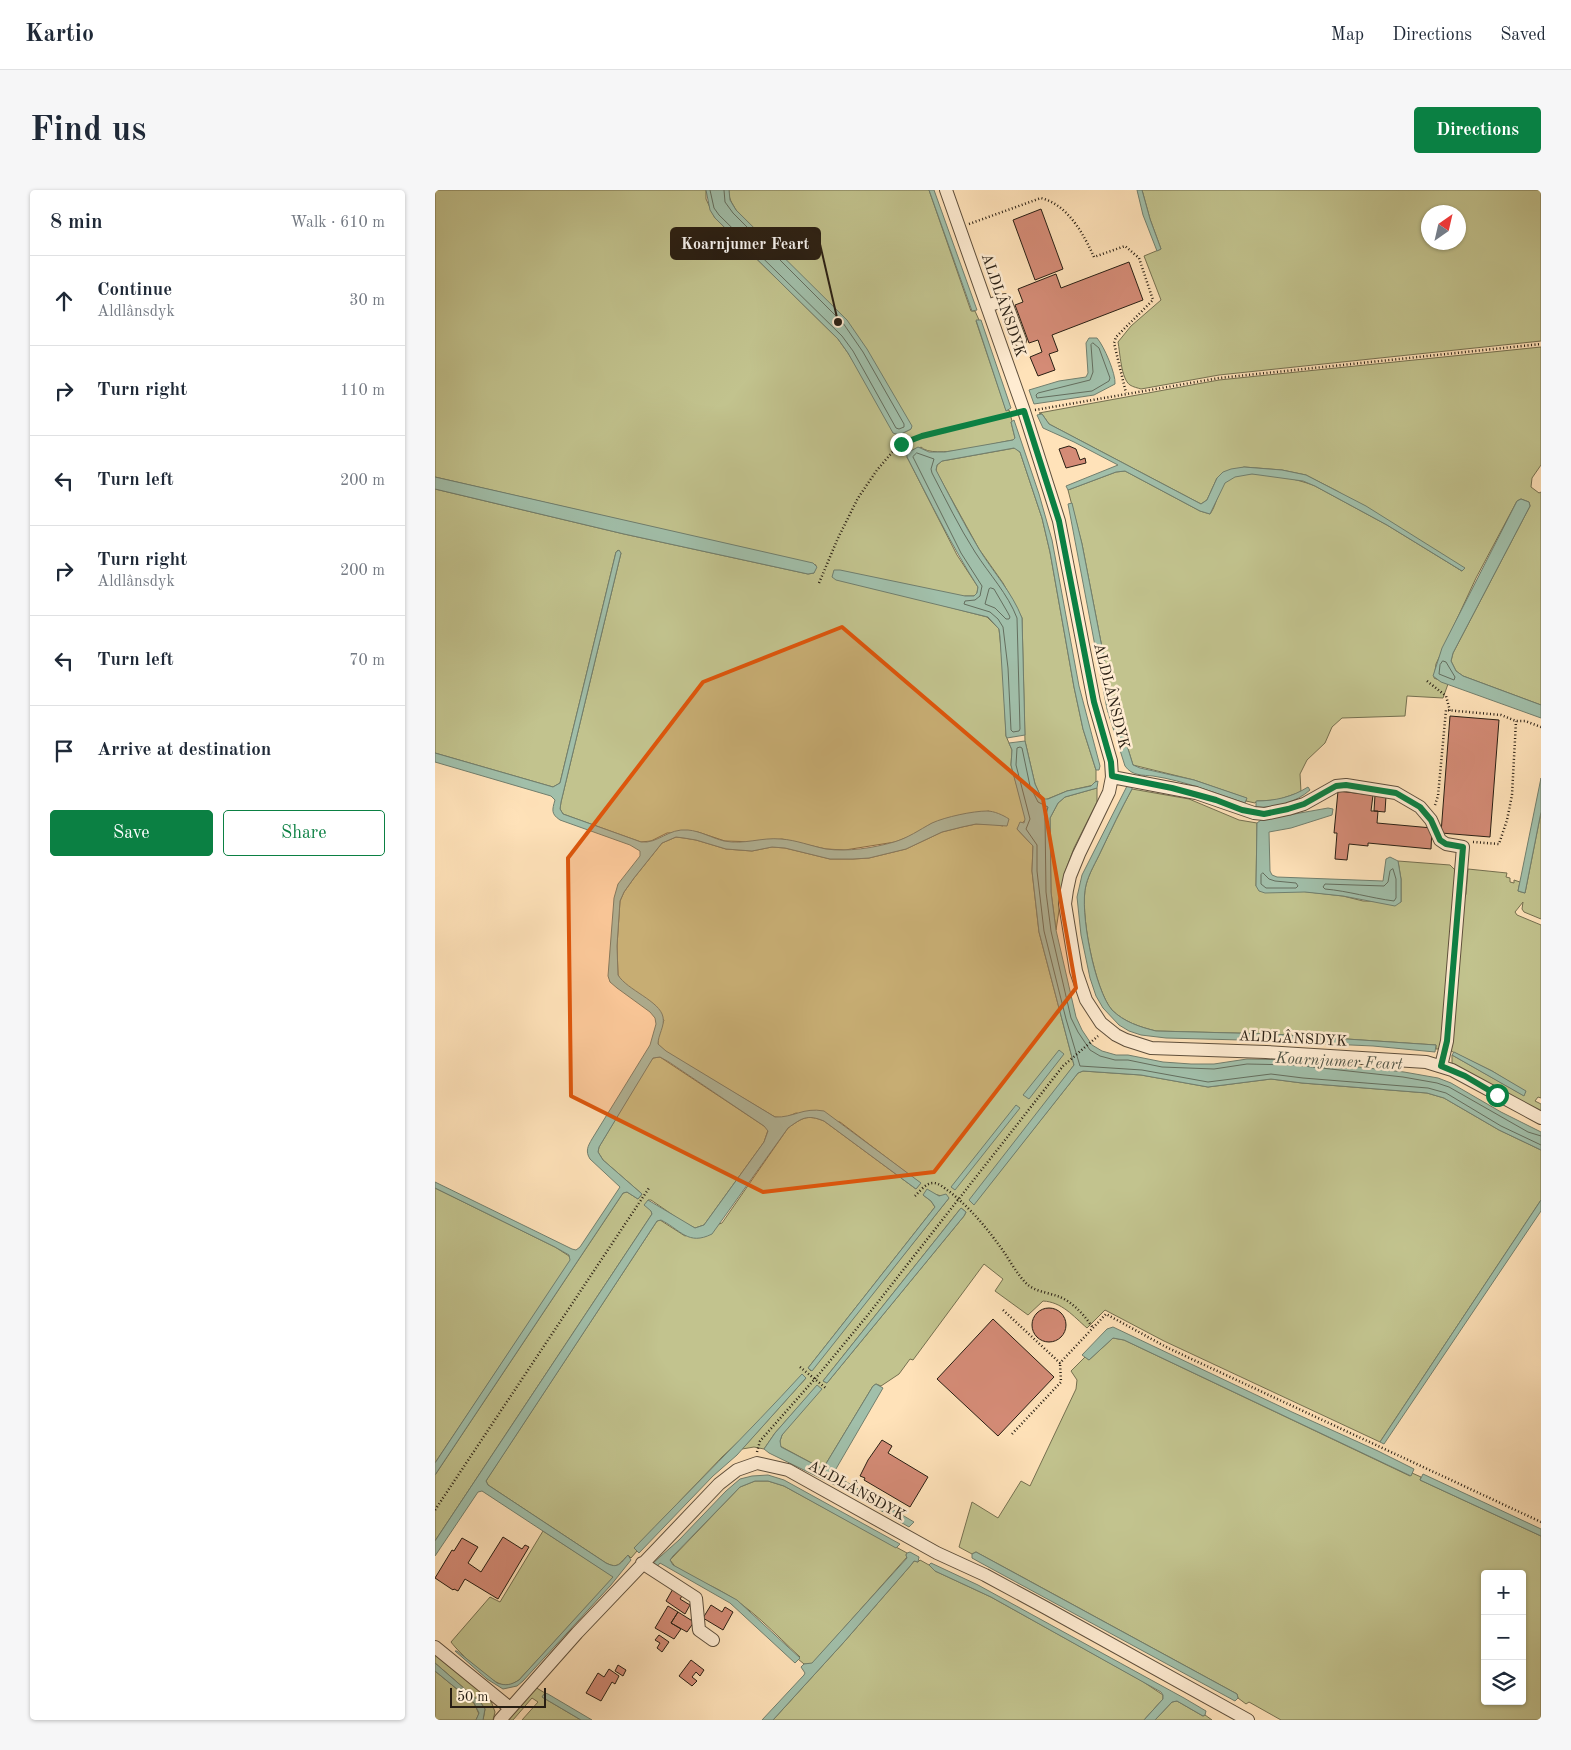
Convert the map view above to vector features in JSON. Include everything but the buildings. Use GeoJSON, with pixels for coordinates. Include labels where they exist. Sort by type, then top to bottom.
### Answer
{"type":"FeatureCollection","features":[{"type":"Feature","properties":{"kind":"street","name":"ALDLÂNSDYK"},"geometry":{"type":"LineString","coordinates":[[946,190],[1024,411],[1059,521],[1094,702],[1111,762],[1112,776],[1107,799],[1070,876],[1065,904],[1080,988],[1090,1009],[1108,1029],[1126,1040],[1151,1048],[1413,1060],[1441,1066],[1465,1076],[1541,1118]]}},
{"type":"Feature","properties":{"kind":"street"},"geometry":{"type":"LineString","coordinates":[[987,306],[1005,300],[1021,340]]}},
{"type":"Feature","properties":{"kind":"street"},"geometry":{"type":"LineString","coordinates":[[1112,776],[1172,788],[1216,800],[1242,810],[1264,814],[1304,804],[1336,786],[1346,785],[1396,793],[1420,807],[1428,816],[1440,840],[1446,844],[1463,847],[1447,1041],[1441,1066]]}},
{"type":"Feature","properties":{"kind":"street","name":"ALDLÂNSDYK"},"geometry":{"type":"LineString","coordinates":[[757,1463],[788,1470],[937,1553],[985,1575],[1046,1608],[1247,1720]]}},
{"type":"Feature","properties":{"kind":"street"},"geometry":{"type":"LineString","coordinates":[[500,1720],[643,1563],[727,1476],[737,1470],[757,1463]]}},
{"type":"Feature","properties":{"kind":"street"},"geometry":{"type":"LineString","coordinates":[[643,1563],[696,1598],[699,1630],[713,1640]]}},
{"type":"Feature","properties":{"kind":"street"},"geometry":{"type":"LineString","coordinates":[[435,1648],[510,1708]]}},
{"type":"Feature","properties":{"kind":"path"},"geometry":{"type":"LineString","coordinates":[[959,227],[1041,198],[1061,207],[1072,218],[1094,257],[1125,246],[1139,258],[1153,300],[1115,337],[1114,343],[1126,393]]}},
{"type":"Feature","properties":{"kind":"path"},"geometry":{"type":"LineString","coordinates":[[819,583],[854,505],[877,470],[901,444],[922,436],[1024,411],[1219,378],[1541,344]]}},
{"type":"Feature","properties":{"kind":"path"},"geometry":{"type":"LineString","coordinates":[[1427,681],[1446,696],[1450,711]]}},
{"type":"Feature","properties":{"kind":"path"},"geometry":{"type":"LineString","coordinates":[[1428,816],[1435,806],[1438,796],[1446,710],[1501,715],[1541,727]]}},
{"type":"Feature","properties":{"kind":"path"},"geometry":{"type":"LineString","coordinates":[[1463,847],[1467,842],[1499,844],[1507,820],[1512,795],[1516,721]]}},
{"type":"Feature","properties":{"kind":"path"},"geometry":{"type":"LineString","coordinates":[[757,1463],[760,1441],[867,1316],[1063,1066],[1092,1041]]}},
{"type":"Feature","properties":{"kind":"path"},"geometry":{"type":"LineString","coordinates":[[915,1196],[927,1185],[933,1183],[940,1184],[959,1199],[982,1224],[1000,1246],[1020,1277],[1029,1286],[1062,1298],[1078,1309],[1093,1328]]}},
{"type":"Feature","properties":{"kind":"path"},"geometry":{"type":"LineString","coordinates":[[435,1510],[649,1188]]}},
{"type":"Feature","properties":{"kind":"path"},"geometry":{"type":"LineString","coordinates":[[1003,1310],[1060,1363],[1061,1382],[1012,1434]]}},
{"type":"Feature","properties":{"kind":"path"},"geometry":{"type":"LineString","coordinates":[[1060,1363],[1106,1314],[1168,1348],[1541,1522]]}},
{"type":"Feature","properties":{"kind":"path"},"geometry":{"type":"LineString","coordinates":[[800,1368],[827,1389]]}},
{"type":"Feature","properties":{"kind":"highlighted area"},"geometry":{"type":"Polygon","coordinates":[[[842,627],[1043,799],[1076,988],[934,1172],[763,1192],[571,1096],[568,858],[703,682],[842,627]]]}},
{"type":"Feature","properties":{"kind":"green space"},"geometry":{"type":"Polygon","coordinates":[[[435,190],[706,190],[706,199],[715,218],[838,339],[899,435],[911,429],[736,210],[730,198],[729,190],[929,190],[971,311],[975,311],[979,320],[976,321],[1006,410],[1009,410],[1015,438],[979,447],[950,451],[928,451],[921,447],[907,457],[957,555],[978,587],[977,593],[974,596],[965,596],[941,605],[987,617],[999,629],[1006,736],[1012,750],[1011,765],[1026,819],[1017,829],[1033,846],[1032,871],[1039,932],[1074,1065],[974,1204],[1078,1073],[1083,1071],[1141,1075],[1208,1087],[1271,1079],[1427,1093],[1444,1098],[1499,1130],[1541,1150],[1541,1200],[1380,1442],[1164,1341],[1105,1310],[1087,1328],[1067,1310],[1050,1302],[1043,1301],[1028,1315],[995,1291],[1003,1279],[984,1264],[913,1360],[910,1359],[899,1374],[881,1386],[876,1384],[873,1386],[824,1467],[821,1468],[780,1446],[782,1435],[817,1386],[775,1433],[764,1449],[754,1447],[742,1449],[806,1378],[722,1457],[635,1548],[637,1551],[631,1558],[628,1555],[618,1565],[613,1566],[606,1563],[488,1485],[486,1481],[489,1476],[657,1221],[660,1220],[685,1236],[722,1223],[788,1128],[805,1118],[824,1121],[916,1189],[920,1183],[840,1122],[796,1113],[784,1118],[775,1117],[666,1052],[658,1044],[658,1037],[664,1020],[618,975],[617,946],[620,901],[634,878],[662,843],[676,837],[696,840],[726,849],[752,851],[772,847],[785,848],[830,859],[853,859],[869,858],[906,849],[942,832],[962,827],[976,824],[1003,826],[989,811],[942,820],[895,842],[845,850],[826,849],[782,839],[757,842],[725,841],[698,832],[667,833],[651,841],[641,842],[563,814],[560,809],[561,802],[621,553],[618,550],[560,783],[553,787],[435,753],[435,489],[624,534],[808,574],[814,573],[816,565],[435,477],[435,190]],[[934,1194],[923,1195],[935,1207],[808,1368],[811,1371],[949,1198],[934,1194]],[[961,1208],[823,1381],[827,1383],[964,1216],[966,1212],[961,1208]]]}},
{"type":"Feature","properties":{"kind":"green space"},"geometry":{"type":"Polygon","coordinates":[[[1142,190],[1541,190],[1541,341],[1219,375],[1141,389],[1127,382],[1121,365],[1118,342],[1131,326],[1161,300],[1144,256],[1161,249],[1142,190]]]}},
{"type":"Feature","properties":{"kind":"green space"},"geometry":{"type":"Polygon","coordinates":[[[1541,347],[1541,465],[1532,478],[1531,487],[1539,493],[1541,492],[1541,705],[1463,676],[1456,671],[1451,661],[1453,653],[1530,506],[1529,502],[1521,499],[1517,501],[1476,578],[1436,664],[1434,678],[1448,684],[1443,698],[1407,696],[1405,716],[1342,718],[1332,727],[1325,743],[1307,760],[1300,774],[1301,792],[1277,800],[1257,801],[1255,803],[1246,801],[1246,798],[1194,780],[1133,765],[1111,694],[1082,544],[1068,490],[1116,472],[1125,471],[1200,511],[1210,514],[1222,486],[1232,477],[1243,474],[1255,474],[1282,477],[1315,486],[1387,525],[1462,571],[1337,491],[1306,475],[1282,470],[1244,467],[1217,478],[1207,500],[1201,504],[1049,424],[1042,414],[1039,413],[1219,380],[1541,347]]]}},
{"type":"Feature","properties":{"kind":"green space"},"geometry":{"type":"Polygon","coordinates":[[[1015,448],[1020,452],[1042,518],[1083,729],[1096,770],[1094,785],[1067,791],[1045,800],[1042,799],[1035,784],[1025,741],[1022,618],[1003,583],[979,549],[936,471],[937,465],[942,461],[1015,448]]]}},
{"type":"Feature","properties":{"kind":"green space"},"geometry":{"type":"Polygon","coordinates":[[[1097,788],[1097,802],[1074,848],[1065,872],[1056,930],[1051,892],[1050,818],[1058,803],[1065,797],[1097,788]]]}},
{"type":"Feature","properties":{"kind":"green space"},"geometry":{"type":"Polygon","coordinates":[[[1132,789],[1189,799],[1239,820],[1257,823],[1256,886],[1343,896],[1363,901],[1401,902],[1401,879],[1398,861],[1450,865],[1458,873],[1444,1040],[1439,1049],[1436,1049],[1436,1045],[1272,1034],[1156,1031],[1133,1024],[1112,1010],[1094,969],[1087,931],[1084,897],[1091,872],[1132,789]]]}},
{"type":"Feature","properties":{"kind":"green space"},"geometry":{"type":"Polygon","coordinates":[[[1541,812],[1541,919],[1524,912],[1522,909],[1523,902],[1515,912],[1517,915],[1541,925],[1541,1098],[1538,1097],[1535,1101],[1541,1104],[1541,1114],[1452,1065],[1452,1055],[1523,1095],[1526,1092],[1492,1071],[1449,1050],[1462,905],[1466,894],[1468,869],[1507,873],[1506,877],[1510,878],[1510,882],[1514,883],[1514,880],[1520,882],[1518,891],[1525,893],[1541,812]]]}},
{"type":"Feature","properties":{"kind":"green space"},"geometry":{"type":"Polygon","coordinates":[[[660,1057],[764,1126],[768,1130],[764,1142],[704,1225],[695,1228],[651,1200],[648,1200],[652,1214],[435,1541],[435,1475],[623,1193],[627,1192],[638,1199],[642,1194],[603,1160],[598,1152],[599,1147],[646,1068],[653,1058],[660,1057]]]}},
{"type":"Feature","properties":{"kind":"green space"},"geometry":{"type":"Polygon","coordinates":[[[435,1188],[555,1247],[569,1256],[571,1260],[435,1463],[435,1188]]]}},
{"type":"Feature","properties":{"kind":"green space"},"geometry":{"type":"Polygon","coordinates":[[[1113,1338],[1124,1340],[1410,1476],[1412,1473],[1421,1477],[1420,1480],[1541,1536],[1541,1720],[1281,1720],[1249,1702],[1246,1704],[1238,1698],[1237,1694],[976,1552],[972,1554],[959,1547],[972,1502],[998,1518],[1021,1481],[1030,1486],[1076,1389],[1077,1380],[1071,1371],[1085,1357],[1089,1360],[1113,1338]]]}},
{"type":"Feature","properties":{"kind":"green space"},"geometry":{"type":"Polygon","coordinates":[[[755,1481],[768,1481],[784,1486],[907,1553],[907,1557],[812,1664],[804,1664],[798,1659],[800,1657],[741,1604],[719,1590],[686,1574],[674,1566],[670,1560],[740,1487],[755,1481]]]}},
{"type":"Feature","properties":{"kind":"green space"},"geometry":{"type":"Polygon","coordinates":[[[543,1531],[614,1577],[519,1680],[510,1685],[504,1685],[484,1674],[451,1642],[490,1597],[500,1602],[543,1531]]]}},
{"type":"Feature","properties":{"kind":"green space"},"geometry":{"type":"Polygon","coordinates":[[[920,1560],[935,1571],[991,1597],[1142,1681],[1163,1695],[1163,1699],[1144,1720],[773,1720],[914,1561],[918,1562],[920,1560]]]}},
{"type":"Feature","properties":{"kind":"green space"},"geometry":{"type":"Polygon","coordinates":[[[435,1652],[490,1698],[495,1712],[493,1720],[483,1720],[485,1709],[481,1703],[435,1663],[435,1652]]]}},
{"type":"Feature","properties":{"kind":"green space"},"geometry":{"type":"Polygon","coordinates":[[[435,1671],[474,1703],[479,1714],[476,1720],[435,1720],[435,1671]]]}},
{"type":"Feature","properties":{"kind":"green space"},"geometry":{"type":"Polygon","coordinates":[[[535,1687],[545,1693],[542,1697],[581,1720],[522,1720],[538,1702],[532,1698],[513,1720],[504,1720],[535,1687]]]}},
{"type":"Feature","properties":{"kind":"green space"},"geometry":{"type":"Polygon","coordinates":[[[1177,1701],[1212,1720],[1155,1720],[1172,1702],[1177,1701]]]}},
{"type":"Feature","properties":{"kind":"water"},"geometry":{"type":"Polygon","coordinates":[[[706,190],[729,190],[730,200],[736,210],[847,320],[867,349],[912,426],[911,429],[899,435],[893,433],[848,353],[838,339],[715,218],[710,210],[706,190]]]}},
{"type":"Feature","properties":{"kind":"water"},"geometry":{"type":"Polygon","coordinates":[[[929,190],[934,190],[977,310],[972,311],[929,190]]]}},
{"type":"Feature","properties":{"kind":"water"},"geometry":{"type":"Polygon","coordinates":[[[1137,190],[1142,190],[1161,249],[1157,251],[1143,215],[1137,190]]]}},
{"type":"Feature","properties":{"kind":"water"},"geometry":{"type":"Polygon","coordinates":[[[976,320],[981,320],[1011,408],[1006,411],[976,320]]]}},
{"type":"Feature","properties":{"kind":"water"},"geometry":{"type":"Polygon","coordinates":[[[1089,338],[1097,338],[1103,347],[1112,367],[1115,384],[1094,395],[1034,404],[1029,390],[1059,381],[1086,377],[1088,373],[1086,343],[1089,338]]]}},
{"type":"Feature","properties":{"kind":"water"},"geometry":{"type":"Polygon","coordinates":[[[1042,414],[1049,424],[1201,504],[1207,500],[1217,478],[1223,472],[1231,469],[1244,467],[1282,470],[1306,475],[1366,506],[1465,568],[1462,571],[1387,525],[1303,481],[1252,474],[1235,477],[1225,483],[1210,514],[1200,511],[1125,471],[1116,472],[1068,490],[1066,486],[1118,465],[1043,428],[1037,415],[1042,414]]]}},
{"type":"Feature","properties":{"kind":"water"},"geometry":{"type":"Polygon","coordinates":[[[1014,420],[1052,540],[1079,686],[1100,766],[1099,770],[1096,770],[1083,729],[1050,552],[1042,518],[1020,452],[1014,448],[942,461],[937,465],[936,470],[973,540],[1008,591],[1022,618],[1025,735],[1007,738],[1006,736],[999,629],[988,617],[836,580],[832,577],[834,570],[840,570],[965,596],[974,596],[977,593],[978,587],[941,523],[907,457],[907,453],[918,447],[929,452],[945,452],[1013,440],[1015,438],[1011,422],[1014,420]]]}},
{"type":"Feature","properties":{"kind":"water"},"geometry":{"type":"Polygon","coordinates":[[[435,477],[813,563],[817,567],[814,573],[808,574],[624,534],[435,489],[435,477]]]}},
{"type":"Feature","properties":{"kind":"water"},"geometry":{"type":"Polygon","coordinates":[[[1521,499],[1529,502],[1530,506],[1453,653],[1451,661],[1456,671],[1463,676],[1541,705],[1541,718],[1441,682],[1433,676],[1442,648],[1517,501],[1521,499]]]}},
{"type":"Feature","properties":{"kind":"water"},"geometry":{"type":"Polygon","coordinates":[[[1072,503],[1082,544],[1111,694],[1133,765],[1194,780],[1247,798],[1245,803],[1177,781],[1134,773],[1125,766],[1107,709],[1068,504],[1072,503]]]}},
{"type":"Feature","properties":{"kind":"water"},"geometry":{"type":"Polygon","coordinates":[[[619,550],[621,553],[561,802],[560,809],[563,814],[641,842],[653,841],[675,831],[688,830],[731,842],[781,839],[826,849],[843,850],[869,848],[894,842],[932,823],[967,813],[990,811],[1009,819],[1007,826],[976,824],[942,832],[906,849],[869,858],[853,859],[830,859],[785,848],[772,847],[752,851],[726,849],[696,840],[676,837],[662,843],[624,892],[620,901],[617,946],[618,975],[628,986],[661,1011],[663,1020],[658,1044],[666,1051],[775,1117],[810,1110],[824,1111],[921,1183],[916,1189],[824,1121],[805,1118],[788,1128],[712,1234],[697,1238],[691,1237],[661,1220],[657,1221],[486,1481],[488,1485],[606,1563],[613,1566],[619,1565],[628,1555],[631,1560],[611,1585],[523,1681],[517,1686],[503,1689],[487,1679],[455,1651],[497,1683],[506,1685],[513,1683],[519,1680],[613,1577],[482,1491],[478,1492],[435,1556],[435,1541],[652,1214],[644,1205],[648,1200],[695,1228],[704,1225],[764,1142],[768,1131],[764,1126],[669,1062],[660,1057],[653,1058],[599,1147],[598,1152],[603,1160],[642,1194],[638,1199],[627,1192],[623,1193],[435,1475],[435,1463],[570,1260],[569,1255],[555,1247],[435,1188],[435,1182],[576,1250],[580,1247],[620,1187],[590,1159],[587,1151],[588,1146],[650,1045],[656,1024],[655,1018],[650,1012],[610,982],[608,976],[614,898],[618,884],[640,856],[640,851],[630,845],[560,820],[554,814],[555,800],[551,796],[435,762],[435,753],[553,787],[560,783],[616,552],[619,550]]]}},
{"type":"Feature","properties":{"kind":"water"},"geometry":{"type":"Polygon","coordinates":[[[1025,741],[1035,784],[1042,799],[1048,799],[1067,791],[1091,786],[1098,781],[1097,788],[1065,797],[1058,803],[1050,818],[1051,892],[1056,930],[1076,1017],[1092,1045],[1102,1051],[1116,1055],[1128,1055],[1163,1062],[1214,1064],[1247,1059],[1295,1060],[1404,1072],[1438,1078],[1451,1083],[1501,1112],[1541,1132],[1541,1150],[1499,1130],[1444,1098],[1427,1093],[1271,1079],[1208,1087],[1141,1075],[1083,1071],[1078,1073],[974,1205],[969,1200],[1074,1065],[1039,932],[1032,871],[1033,846],[1017,829],[1020,822],[1024,823],[1025,819],[1011,765],[1012,750],[1009,743],[1025,741]]]}},
{"type":"Feature","properties":{"kind":"water"},"geometry":{"type":"Polygon","coordinates":[[[1541,778],[1541,812],[1525,893],[1518,891],[1541,778]]]}},
{"type":"Feature","properties":{"kind":"water"},"geometry":{"type":"Polygon","coordinates":[[[1127,786],[1132,786],[1132,789],[1091,872],[1084,897],[1087,931],[1094,969],[1112,1010],[1133,1024],[1156,1031],[1272,1034],[1436,1045],[1435,1052],[1373,1046],[1166,1038],[1141,1035],[1119,1025],[1103,1008],[1096,996],[1090,978],[1081,935],[1077,897],[1082,875],[1127,786]]]}},
{"type":"Feature","properties":{"kind":"water"},"geometry":{"type":"Polygon","coordinates":[[[1308,787],[1310,790],[1305,794],[1285,804],[1256,807],[1256,801],[1283,798],[1308,787]]]}},
{"type":"Feature","properties":{"kind":"water"},"geometry":{"type":"Polygon","coordinates":[[[1328,808],[1333,809],[1332,815],[1291,828],[1269,832],[1270,871],[1272,875],[1277,877],[1383,881],[1386,859],[1390,857],[1398,861],[1401,879],[1401,902],[1395,906],[1343,896],[1305,892],[1265,893],[1259,891],[1256,886],[1257,823],[1261,820],[1328,808]]]}},
{"type":"Feature","properties":{"kind":"water"},"geometry":{"type":"Polygon","coordinates":[[[1059,1050],[1064,1054],[1029,1099],[1023,1095],[1059,1050]]]}},
{"type":"Feature","properties":{"kind":"water"},"geometry":{"type":"Polygon","coordinates":[[[1454,1052],[1526,1091],[1524,1096],[1452,1055],[1454,1052]]]}},
{"type":"Feature","properties":{"kind":"water"},"geometry":{"type":"Polygon","coordinates":[[[1016,1105],[1020,1108],[955,1190],[951,1187],[1016,1105]]]}},
{"type":"Feature","properties":{"kind":"water"},"geometry":{"type":"Polygon","coordinates":[[[927,1189],[939,1196],[946,1194],[949,1198],[812,1371],[808,1368],[935,1207],[923,1195],[927,1189]]]}},
{"type":"Feature","properties":{"kind":"water"},"geometry":{"type":"Polygon","coordinates":[[[1541,1200],[1541,1211],[1384,1444],[1380,1442],[1541,1200]]]}},
{"type":"Feature","properties":{"kind":"water"},"geometry":{"type":"Polygon","coordinates":[[[961,1208],[966,1212],[964,1216],[827,1383],[823,1381],[961,1208]]]}},
{"type":"Feature","properties":{"kind":"water"},"geometry":{"type":"Polygon","coordinates":[[[1113,1327],[1414,1469],[1411,1476],[1124,1340],[1113,1338],[1089,1360],[1082,1355],[1107,1329],[1113,1327]]]}},
{"type":"Feature","properties":{"kind":"water"},"geometry":{"type":"Polygon","coordinates":[[[802,1374],[806,1378],[737,1455],[713,1476],[639,1553],[634,1548],[802,1374]]]}},
{"type":"Feature","properties":{"kind":"water"},"geometry":{"type":"Polygon","coordinates":[[[876,1384],[883,1388],[833,1474],[914,1522],[909,1527],[849,1492],[764,1449],[775,1433],[817,1385],[822,1389],[782,1435],[780,1441],[781,1447],[821,1468],[824,1467],[876,1384]]]}},
{"type":"Feature","properties":{"kind":"water"},"geometry":{"type":"Polygon","coordinates":[[[1423,1474],[1541,1529],[1541,1536],[1420,1480],[1423,1474]]]}},
{"type":"Feature","properties":{"kind":"water"},"geometry":{"type":"Polygon","coordinates":[[[768,1475],[784,1480],[900,1544],[896,1548],[784,1486],[768,1481],[755,1481],[740,1487],[673,1556],[670,1560],[673,1565],[737,1600],[800,1658],[795,1663],[730,1603],[660,1563],[656,1568],[652,1564],[740,1479],[768,1475]]]}},
{"type":"Feature","properties":{"kind":"water"},"geometry":{"type":"Polygon","coordinates":[[[910,1552],[919,1557],[918,1562],[914,1561],[773,1720],[762,1720],[804,1675],[805,1673],[801,1667],[804,1664],[812,1663],[907,1558],[907,1553],[910,1552]]]}},
{"type":"Feature","properties":{"kind":"water"},"geometry":{"type":"Polygon","coordinates":[[[976,1552],[1237,1694],[1238,1698],[1235,1701],[972,1558],[972,1554],[976,1552]]]}},
{"type":"Feature","properties":{"kind":"water"},"geometry":{"type":"Polygon","coordinates":[[[931,1563],[978,1585],[1184,1698],[1206,1711],[1205,1715],[1203,1716],[1177,1701],[1172,1702],[1155,1720],[1144,1720],[1163,1699],[1161,1692],[991,1597],[935,1571],[929,1565],[931,1563]]]}},
{"type":"Feature","properties":{"kind":"water"},"geometry":{"type":"Polygon","coordinates":[[[435,1663],[481,1703],[485,1709],[483,1720],[476,1720],[479,1713],[474,1703],[435,1671],[435,1663]]]}},
{"type":"Feature","properties":{"kind":"water"},"geometry":{"type":"Polygon","coordinates":[[[545,1693],[592,1720],[581,1720],[542,1697],[545,1693]]]}},
{"type":"Feature","properties":{"kind":"place","name":"Koarnjumer Feart"},"geometry":{"type":"Point","coordinates":[838,322]}},
{"type":"Feature","properties":{"kind":"route"},"geometry":{"type":"LineString","coordinates":[[901,444],[922,436],[1024,411],[1059,521],[1094,702],[1111,762],[1112,776],[1197,794],[1242,810],[1264,814],[1304,804],[1336,786],[1346,785],[1396,793],[1420,807],[1431,820],[1440,840],[1446,844],[1463,847],[1447,1041],[1441,1066],[1465,1076],[1497,1095]]}}]}
